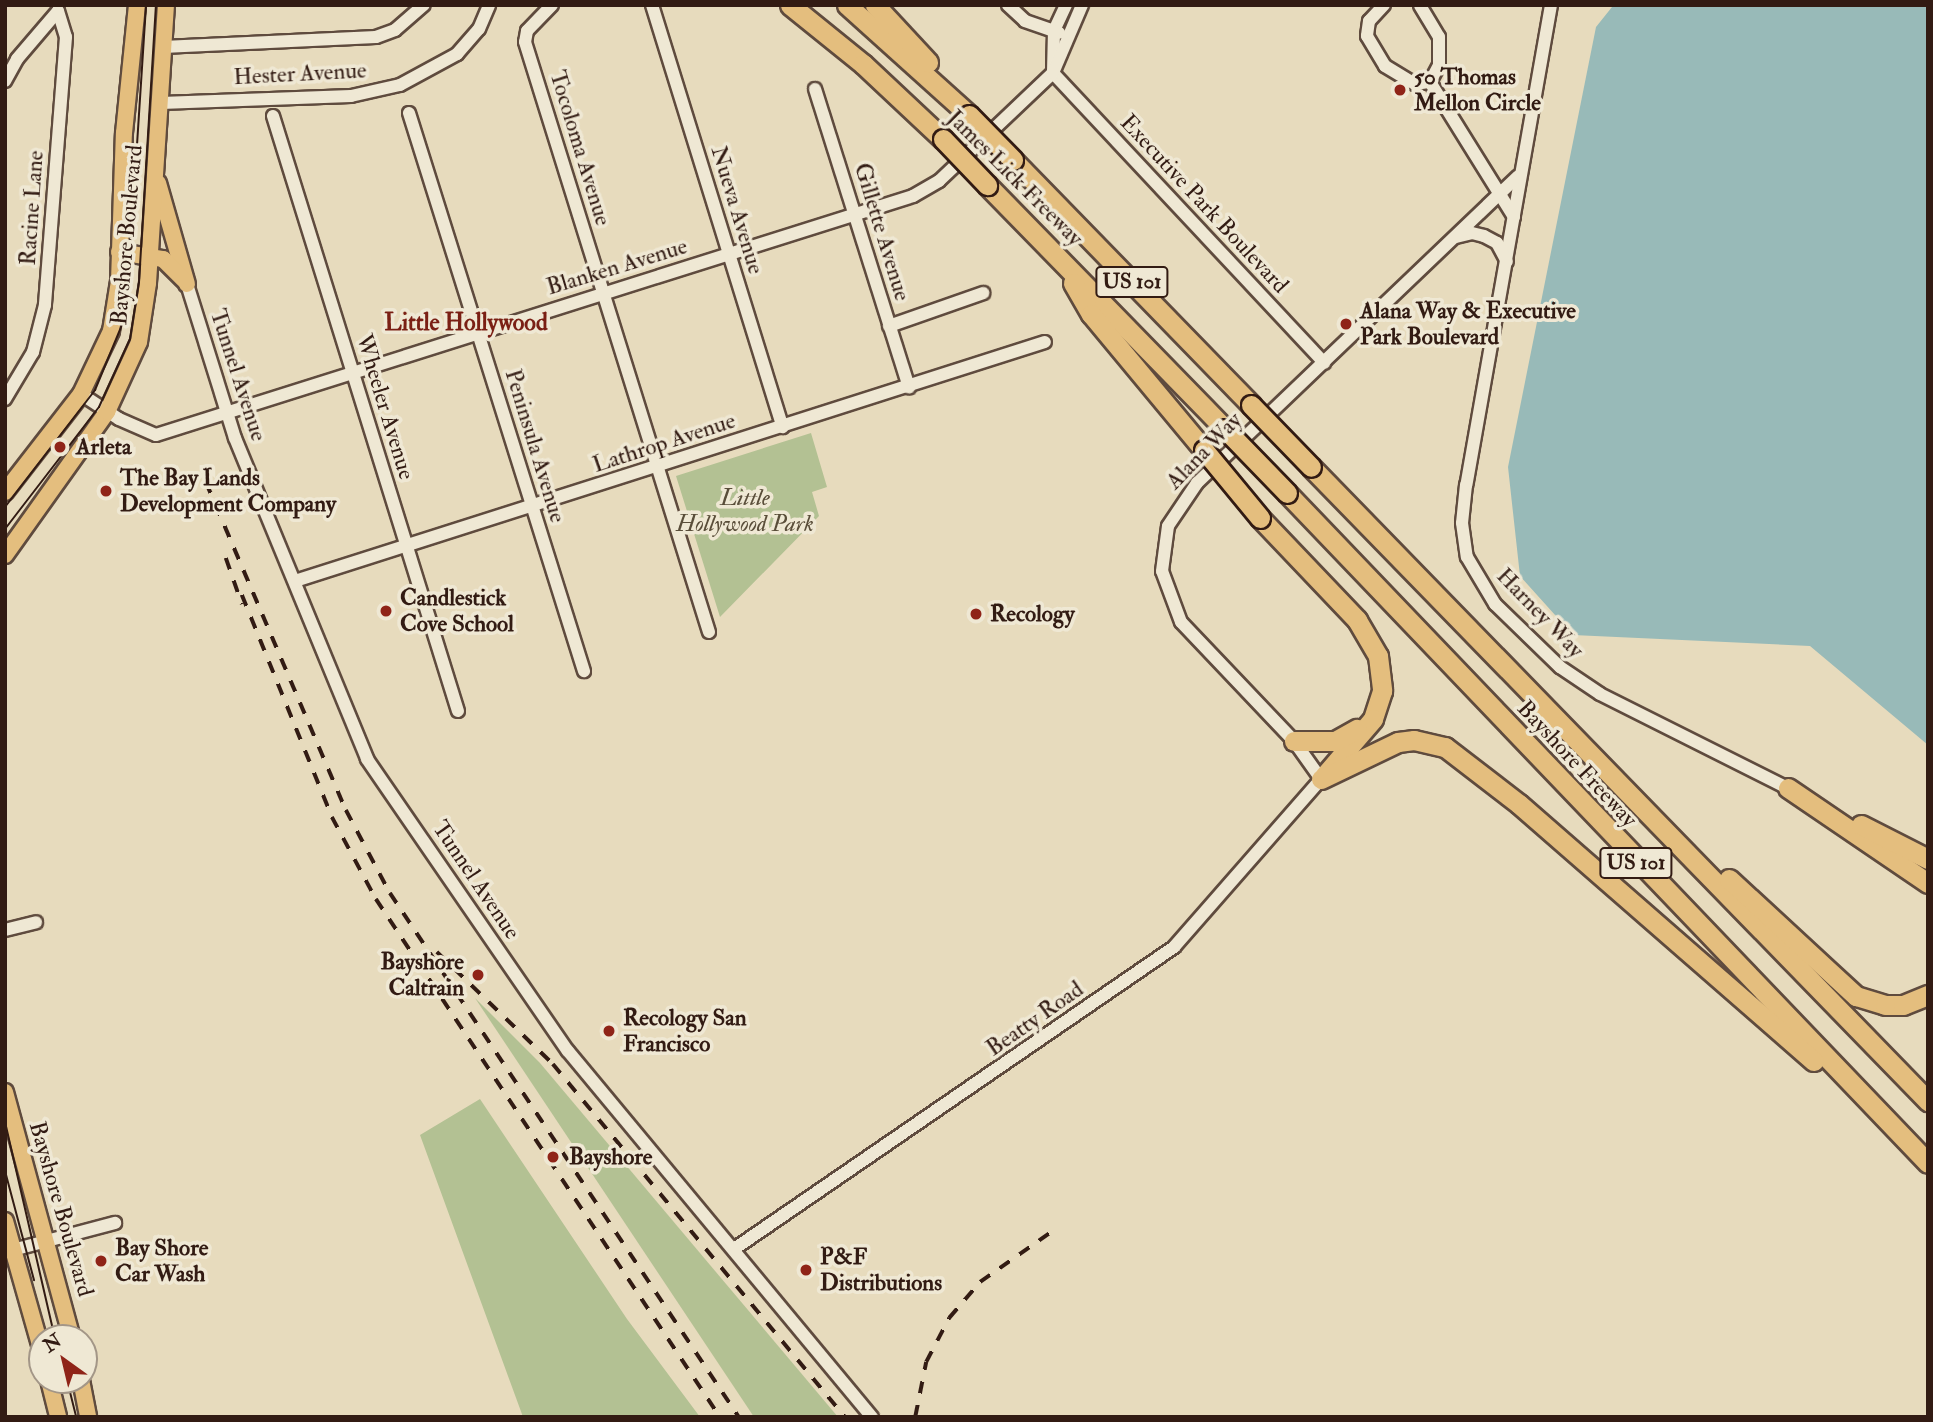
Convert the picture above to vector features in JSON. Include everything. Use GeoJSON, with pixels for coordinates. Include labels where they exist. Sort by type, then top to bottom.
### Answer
{"type":"FeatureCollection","features":[{"type":"Feature","properties":{"kind":"highway","name":"James Lick Freeway"},"geometry":{"type":"LineString","coordinates":[[790,5],[863,64],[943,139],[1310,518]]}},
{"type":"Feature","properties":{"kind":"highway","name":"James Lick Freeway"},"geometry":{"type":"LineString","coordinates":[[847,5],[970,115],[1341,498]]}},
{"type":"Feature","properties":{"kind":"highway"},"geometry":{"type":"LineString","coordinates":[[875,5],[911,41],[970,115]]}},
{"type":"Feature","properties":{"kind":"highway"},"geometry":{"type":"LineString","coordinates":[[1056,255],[1091,314],[1260,518],[1364,628],[1374,646],[1382,691],[1373,719],[1321,779]]}},
{"type":"Feature","properties":{"kind":"highway","name":"Bayshore Freeway"},"geometry":{"type":"LineString","coordinates":[[1341,498],[1928,1101]]}},
{"type":"Feature","properties":{"kind":"highway","name":"Bayshore Freeway"},"geometry":{"type":"LineString","coordinates":[[1310,518],[1928,1163]]}},
{"type":"Feature","properties":{"kind":"highway"},"geometry":{"type":"LineString","coordinates":[[1294,741],[1335,741],[1357,729],[1376,703],[1381,675]]}},
{"type":"Feature","properties":{"kind":"highway"},"geometry":{"type":"LineString","coordinates":[[1521,684],[1849,990],[1885,1005],[1903,1005],[1928,995]]}},
{"type":"Feature","properties":{"kind":"highway"},"geometry":{"type":"LineString","coordinates":[[1321,779],[1398,742],[1429,742],[1461,756],[1903,1138]]}},
{"type":"Feature","properties":{"kind":"highway"},"geometry":{"type":"LineString","coordinates":[[1788,788],[1928,859]]}},
{"type":"Feature","properties":{"kind":"highway"},"geometry":{"type":"LineString","coordinates":[[1788,788],[1928,883]]}},
{"type":"Feature","properties":{"kind":"main road","name":"Bayshore Boulevard"},"geometry":{"type":"LineString","coordinates":[[5,492],[82,394],[111,331],[120,253],[137,5]]}},
{"type":"Feature","properties":{"kind":"main road","name":"Bayshore Boulevard"},"geometry":{"type":"LineString","coordinates":[[8,544],[107,412],[139,342],[156,176],[166,5]]}},
{"type":"Feature","properties":{"kind":"main road"},"geometry":{"type":"LineString","coordinates":[[156,176],[187,284]]}},
{"type":"Feature","properties":{"kind":"main road"},"geometry":{"type":"LineString","coordinates":[[120,253],[149,255],[175,266],[187,284]]}},
{"type":"Feature","properties":{"kind":"main road","name":"Bayshore Boulevard"},"geometry":{"type":"LineString","coordinates":[[5,1092],[68,1324]]}},
{"type":"Feature","properties":{"kind":"main road"},"geometry":{"type":"LineString","coordinates":[[5,1222],[9,1251],[33,1324]]}},
{"type":"Feature","properties":{"kind":"main road"},"geometry":{"type":"LineString","coordinates":[[52,1394],[58,1417]]}},
{"type":"Feature","properties":{"kind":"main road"},"geometry":{"type":"LineString","coordinates":[[84,1394],[88,1417]]}},
{"type":"Feature","properties":{"kind":"street"},"geometry":{"type":"LineString","coordinates":[[163,47],[376,37],[395,30],[424,5]]}},
{"type":"Feature","properties":{"kind":"street","name":"Hester Avenue"},"geometry":{"type":"LineString","coordinates":[[160,103],[351,96],[400,85],[441,64],[469,44],[489,5]]}},
{"type":"Feature","properties":{"kind":"street","name":"Tocoloma Avenue"},"geometry":{"type":"LineString","coordinates":[[552,5],[527,31],[525,42],[709,632]]}},
{"type":"Feature","properties":{"kind":"street","name":"Nueva Avenue"},"geometry":{"type":"LineString","coordinates":[[652,5],[783,427]]}},
{"type":"Feature","properties":{"kind":"street"},"geometry":{"type":"LineString","coordinates":[[1008,5],[1026,21],[1070,36]]}},
{"type":"Feature","properties":{"kind":"street"},"geometry":{"type":"LineString","coordinates":[[1054,73],[1054,31],[1066,5]]}},
{"type":"Feature","properties":{"kind":"street"},"geometry":{"type":"LineString","coordinates":[[1054,73],[1082,5]]}},
{"type":"Feature","properties":{"kind":"street"},"geometry":{"type":"LineString","coordinates":[[1420,5],[1439,37],[1439,65],[1430,82]]}},
{"type":"Feature","properties":{"kind":"street","name":"Harney Way"},"geometry":{"type":"LineString","coordinates":[[1551,5],[1518,176],[1515,224],[1463,507],[1463,540],[1474,574],[1495,604],[1541,652],[1580,682],[1788,788]]}},
{"type":"Feature","properties":{"kind":"street"},"geometry":{"type":"LineString","coordinates":[[1379,7],[1368,22],[1367,36],[1385,66],[1415,84],[1430,82]]}},
{"type":"Feature","properties":{"kind":"street","name":"Racine Lane"},"geometry":{"type":"LineString","coordinates":[[5,81],[17,58],[58,11],[66,37],[45,305],[24,373],[5,399]]}},
{"type":"Feature","properties":{"kind":"street","name":"Blanken Avenue"},"geometry":{"type":"LineString","coordinates":[[82,394],[107,412],[156,435],[225,411],[913,196],[939,181],[1054,73]]}},
{"type":"Feature","properties":{"kind":"street","name":"Executive Park Boulevard"},"geometry":{"type":"LineString","coordinates":[[1054,73],[1324,363]]}},
{"type":"Feature","properties":{"kind":"street"},"geometry":{"type":"LineString","coordinates":[[1430,82],[1515,224]]}},
{"type":"Feature","properties":{"kind":"street","name":"Gillette Avenue"},"geometry":{"type":"LineString","coordinates":[[815,89],[909,388]]}},
{"type":"Feature","properties":{"kind":"street","name":"Peninsula Avenue"},"geometry":{"type":"LineString","coordinates":[[410,113],[584,671]]}},
{"type":"Feature","properties":{"kind":"street","name":"Wheeler Avenue"},"geometry":{"type":"LineString","coordinates":[[273,116],[458,711]]}},
{"type":"Feature","properties":{"kind":"street"},"geometry":{"type":"LineString","coordinates":[[1498,192],[1518,176]]}},
{"type":"Feature","properties":{"kind":"street","name":"Alana Way"},"geometry":{"type":"LineString","coordinates":[[1321,779],[1294,741],[1181,622],[1164,584],[1162,556],[1168,526],[1187,495],[1498,192]]}},
{"type":"Feature","properties":{"kind":"street"},"geometry":{"type":"LineString","coordinates":[[1447,243],[1466,234],[1484,236],[1497,243],[1507,267]]}},
{"type":"Feature","properties":{"kind":"street","name":"Tunnel Avenue"},"geometry":{"type":"LineString","coordinates":[[187,284],[225,411],[367,759],[542,1017],[872,1417]]}},
{"type":"Feature","properties":{"kind":"street"},"geometry":{"type":"LineString","coordinates":[[889,326],[983,293]]}},
{"type":"Feature","properties":{"kind":"street","name":"Lathrop Avenue"},"geometry":{"type":"LineString","coordinates":[[295,581],[909,388],[1045,342]]}},
{"type":"Feature","properties":{"kind":"street","name":"Beatty Road"},"geometry":{"type":"LineString","coordinates":[[734,1250],[1174,947],[1321,779]]}},
{"type":"Feature","properties":{"kind":"street"},"geometry":{"type":"LineString","coordinates":[[5,930],[36,922]]}},
{"type":"Feature","properties":{"kind":"street"},"geometry":{"type":"LineString","coordinates":[[9,1251],[116,1223]]}},
{"type":"Feature","properties":{"kind":"green space","name":"Little Hollywood Park"},"geometry":{"type":"Polygon","coordinates":[[[811,433],[827,487],[812,492],[819,516],[720,617],[676,476],[811,433]]]}},
{"type":"Feature","properties":{"kind":"green space"},"geometry":{"type":"Polygon","coordinates":[[[475,998],[540,1063],[838,1417],[754,1417],[475,998]]]}},
{"type":"Feature","properties":{"kind":"green space"},"geometry":{"type":"Polygon","coordinates":[[[480,1099],[627,1319],[700,1417],[523,1417],[420,1135],[480,1099]]]}},
{"type":"Feature","properties":{"kind":"water"},"geometry":{"type":"Polygon","coordinates":[[[1928,5],[1928,745],[1810,646],[1573,635],[1520,576],[1508,467],[1596,27],[1612,7],[1928,5]]]}},
{"type":"Feature","properties":{"kind":"tram line"},"geometry":{"type":"LineString","coordinates":[[5,507],[95,390],[126,315],[146,5]]}},
{"type":"Feature","properties":{"kind":"tram line"},"geometry":{"type":"LineString","coordinates":[[5,529],[99,407],[130,339],[139,282],[156,5]]}},
{"type":"Feature","properties":{"kind":"tram line"},"geometry":{"type":"LineString","coordinates":[[5,1122],[52,1324]]}},
{"type":"Feature","properties":{"kind":"tram line"},"geometry":{"type":"LineString","coordinates":[[5,1171],[34,1280]]}},
{"type":"Feature","properties":{"kind":"tram line"},"geometry":{"type":"LineString","coordinates":[[70,1394],[76,1417]]}},
{"type":"Feature","properties":{"kind":"railway"},"geometry":{"type":"LineString","coordinates":[[206,482],[346,810],[390,893],[739,1417]]}},
{"type":"Feature","properties":{"kind":"railway"},"geometry":{"type":"LineString","coordinates":[[226,558],[242,604]]}},
{"type":"Feature","properties":{"kind":"railway"},"geometry":{"type":"LineString","coordinates":[[242,595],[332,817],[376,899],[720,1417]]}},
{"type":"Feature","properties":{"kind":"railway"},"geometry":{"type":"LineString","coordinates":[[437,952],[553,1064],[845,1417]]}},
{"type":"Feature","properties":{"kind":"railway"},"geometry":{"type":"LineString","coordinates":[[915,1417],[926,1362],[949,1318],[980,1282],[1054,1230]]}},
{"type":"Feature","properties":{"kind":"place","name":"50 Thomas Mellon Circle"},"geometry":{"type":"Point","coordinates":[1400,90]}},
{"type":"Feature","properties":{"kind":"place","name":"Alana Way & Executive Park Boulevard"},"geometry":{"type":"Point","coordinates":[1346,324]}},
{"type":"Feature","properties":{"kind":"place","name":"Arleta"},"geometry":{"type":"Point","coordinates":[60,447]}},
{"type":"Feature","properties":{"kind":"place","name":"The Bay Lands Development Company"},"geometry":{"type":"Point","coordinates":[106,491]}},
{"type":"Feature","properties":{"kind":"place","name":"Candlestick Cove School"},"geometry":{"type":"Point","coordinates":[386,611]}},
{"type":"Feature","properties":{"kind":"place","name":"Recology"},"geometry":{"type":"Point","coordinates":[976,614]}},
{"type":"Feature","properties":{"kind":"place","name":"Bayshore Caltrain"},"geometry":{"type":"Point","coordinates":[478,975]}},
{"type":"Feature","properties":{"kind":"place","name":"Recology San Francisco"},"geometry":{"type":"Point","coordinates":[609,1031]}},
{"type":"Feature","properties":{"kind":"place","name":"Bayshore"},"geometry":{"type":"Point","coordinates":[553,1157]}},
{"type":"Feature","properties":{"kind":"place","name":"Bay Shore Car Wash"},"geometry":{"type":"Point","coordinates":[101,1261]}},
{"type":"Feature","properties":{"kind":"place","name":"P&F Distributions"},"geometry":{"type":"Point","coordinates":[806,1270]}},
{"type":"Feature","properties":{"kind":"district","name":"Little Hollywood"},"geometry":{"type":"Point","coordinates":[466,323]}}]}
